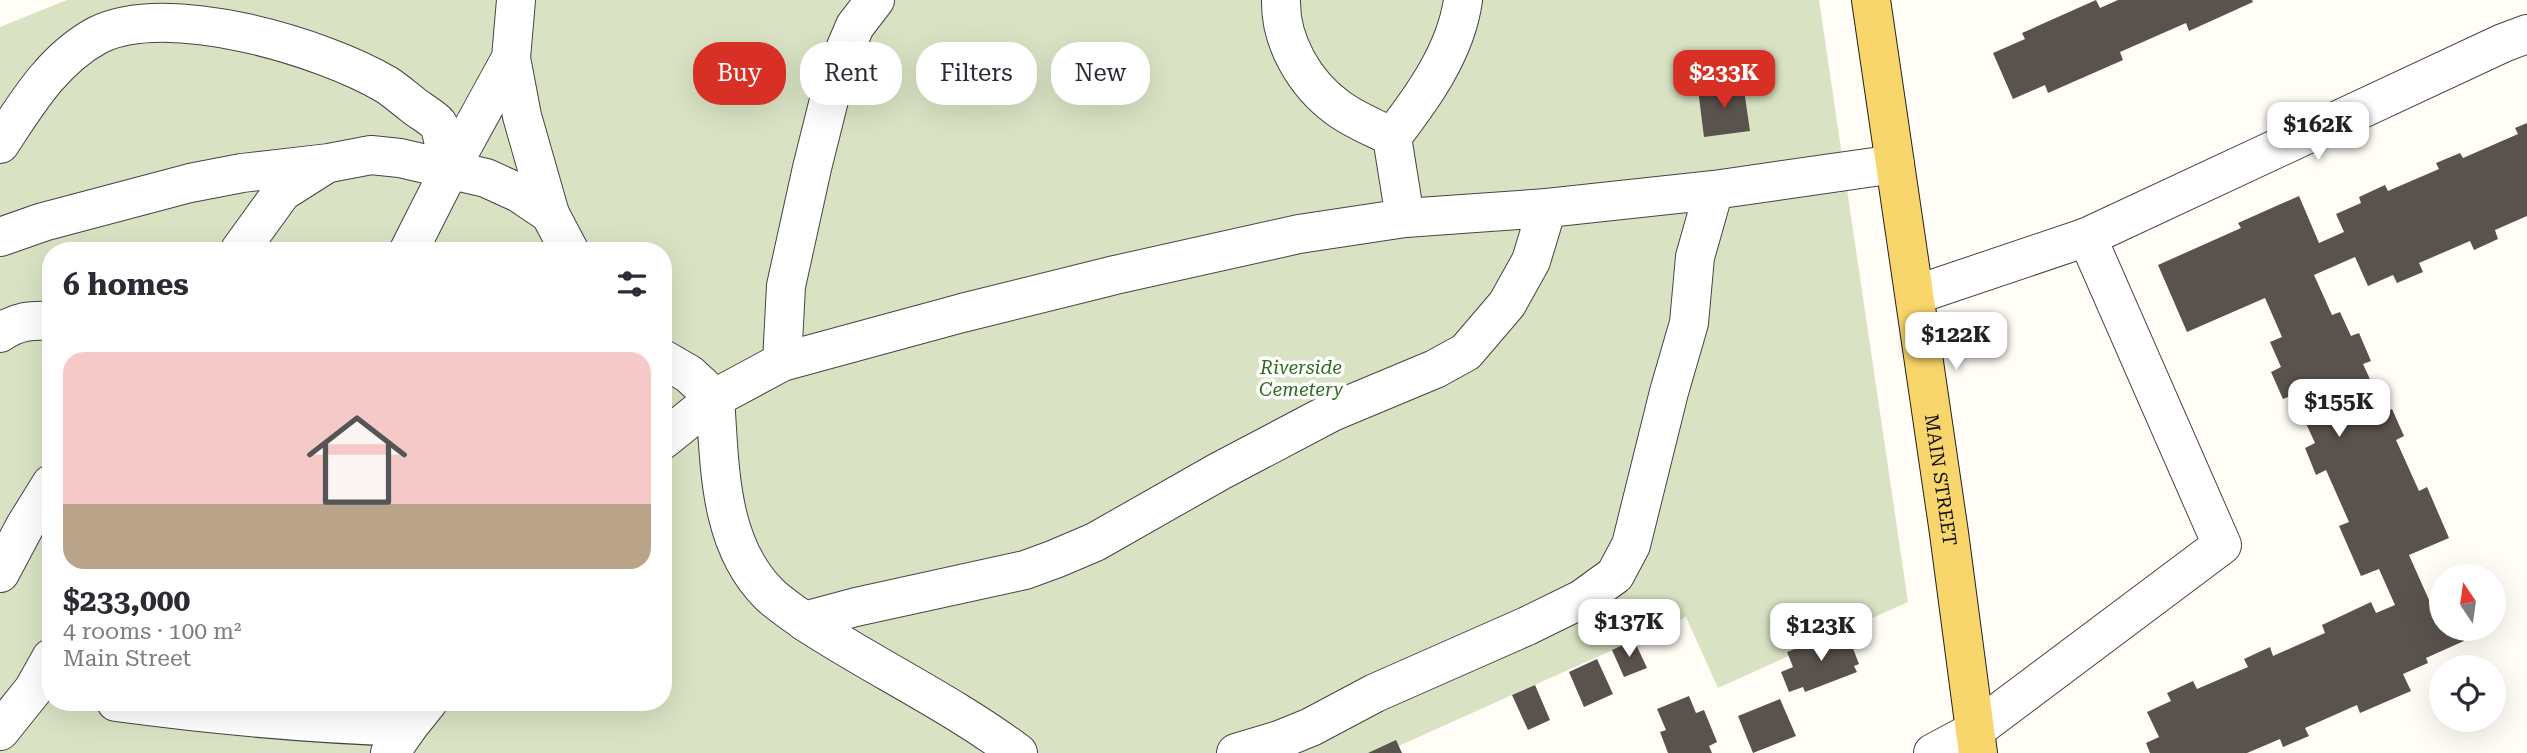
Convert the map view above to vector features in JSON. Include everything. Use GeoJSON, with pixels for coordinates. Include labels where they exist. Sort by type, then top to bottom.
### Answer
{"type":"FeatureCollection","features":[{"type":"Feature","properties":{"kind":"main road","name":"MAIN STREET"},"geometry":{"type":"LineString","coordinates":[[1871,0],[1964,639],[1976,742]]}},
{"type":"Feature","properties":{"kind":"street"},"geometry":{"type":"LineString","coordinates":[[516,0],[511,58],[522,116],[550,214],[565,242]]}},
{"type":"Feature","properties":{"kind":"street"},"geometry":{"type":"LineString","coordinates":[[782,362],[786,286],[837,68],[855,26],[875,0]]}},
{"type":"Feature","properties":{"kind":"street"},"geometry":{"type":"LineString","coordinates":[[1281,0],[1280,12],[1288,44],[1311,83],[1339,109],[1392,137]]}},
{"type":"Feature","properties":{"kind":"street"},"geometry":{"type":"LineString","coordinates":[[1405,218],[1392,137],[1424,95],[1449,46],[1463,0]]}},
{"type":"Feature","properties":{"kind":"street"},"geometry":{"type":"LineString","coordinates":[[0,144],[26,104],[64,56],[99,34],[119,27],[151,22],[198,24],[250,33],[313,51],[388,85],[438,125],[449,171]]}},
{"type":"Feature","properties":{"kind":"street"},"geometry":{"type":"LineString","coordinates":[[1915,295],[2087,237],[2527,34]]}},
{"type":"Feature","properties":{"kind":"street"},"geometry":{"type":"LineString","coordinates":[[414,242],[449,171],[511,58]]}},
{"type":"Feature","properties":{"kind":"street"},"geometry":{"type":"LineString","coordinates":[[0,237],[43,222],[190,183],[371,155],[400,158],[486,178],[519,193],[550,214]]}},
{"type":"Feature","properties":{"kind":"street"},"geometry":{"type":"LineString","coordinates":[[246,242],[282,192],[329,163]]}},
{"type":"Feature","properties":{"kind":"street"},"geometry":{"type":"LineString","coordinates":[[672,433],[715,398],[782,362],[1115,275],[1299,234],[1405,218],[1547,208],[1714,190],[1895,164]]}},
{"type":"Feature","properties":{"kind":"street"},"geometry":{"type":"LineString","coordinates":[[1236,753],[1311,727],[1375,694],[1516,631],[1582,599],[1615,575],[1632,545],[1689,323],[1695,257],[1714,190]]}},
{"type":"Feature","properties":{"kind":"street"},"geometry":{"type":"LineString","coordinates":[[804,621],[1025,570],[1065,555],[1096,542],[1220,471],[1332,412],[1466,352],[1507,304],[1531,261],[1547,208]]}},
{"type":"Feature","properties":{"kind":"street"},"geometry":{"type":"LineString","coordinates":[[1933,753],[1976,742],[2222,545],[2087,237]]}},
{"type":"Feature","properties":{"kind":"street"},"geometry":{"type":"LineString","coordinates":[[0,333],[13,324],[42,321]]}},
{"type":"Feature","properties":{"kind":"street"},"geometry":{"type":"LineString","coordinates":[[672,364],[689,374],[715,398],[723,498],[733,532],[748,567],[769,594],[804,621],[854,653],[991,733],[1018,753]]}},
{"type":"Feature","properties":{"kind":"street"},"geometry":{"type":"LineString","coordinates":[[0,573],[42,500]]}},
{"type":"Feature","properties":{"kind":"street"},"geometry":{"type":"LineString","coordinates":[[0,731],[42,683]]}},
{"type":"Feature","properties":{"kind":"street"},"geometry":{"type":"LineString","coordinates":[[184,711],[289,722],[409,727]]}},
{"type":"Feature","properties":{"kind":"green space","name":"Riverside Cemetery"},"geometry":{"type":"Polygon","coordinates":[[[67,0],[1819,0],[1908,602],[1718,688],[1686,617],[1383,753],[0,753],[0,27],[67,0]]]}},
{"type":"Feature","properties":{"kind":"building"},"geometry":{"type":"Polygon","coordinates":[[[2096,0],[2100,8],[2118,0],[2253,2],[2189,31],[2186,23],[2120,52],[2123,60],[2048,93],[2045,85],[2013,99],[1993,53],[2025,39],[2022,33],[2096,0]]]}},
{"type":"Feature","properties":{"kind":"building"},"geometry":{"type":"Polygon","coordinates":[[[1743,83],[1750,131],[1704,137],[1698,89],[1743,83]]]}},
{"type":"Feature","properties":{"kind":"building"},"geometry":{"type":"Polygon","coordinates":[[[2527,123],[2527,216],[2495,230],[2498,239],[2474,250],[2470,241],[2419,263],[2423,272],[2397,283],[2393,275],[2368,286],[2355,257],[2314,275],[2332,315],[2340,312],[2351,336],[2359,333],[2371,361],[2363,364],[2385,412],[2392,409],[2404,436],[2396,440],[2419,491],[2427,487],[2449,538],[2409,555],[2429,600],[2429,641],[2464,641],[2429,655],[2426,658],[2428,663],[2403,674],[2411,691],[2360,713],[2357,705],[2305,728],[2309,736],[2283,747],[2280,739],[2247,753],[2150,753],[2146,743],[2159,737],[2147,712],[2171,701],[2167,693],[2193,681],[2197,689],[2248,667],[2244,659],[2270,647],[2273,656],[2325,633],[2322,625],[2371,602],[2376,613],[2395,605],[2379,569],[2361,576],[2339,526],[2349,522],[2326,470],[2316,475],[2305,448],[2315,443],[2293,395],[2283,399],[2271,372],[2281,367],[2270,342],[2282,337],[2265,298],[2187,332],[2158,265],[2241,228],[2238,223],[2299,196],[2319,243],[2344,232],[2336,214],[2361,203],[2359,197],[2385,185],[2388,191],[2439,169],[2436,163],[2460,153],[2463,158],[2518,134],[2515,128],[2527,123]]]}},
{"type":"Feature","properties":{"kind":"building"},"geometry":{"type":"Polygon","coordinates":[[[1846,630],[1859,664],[1854,666],[1857,672],[1805,692],[1803,687],[1789,692],[1781,672],[1793,667],[1787,652],[1846,630]]]}},
{"type":"Feature","properties":{"kind":"building"},"geometry":{"type":"Polygon","coordinates":[[[1634,640],[1647,668],[1624,677],[1612,650],[1634,640]]]}},
{"type":"Feature","properties":{"kind":"building"},"geometry":{"type":"Polygon","coordinates":[[[1597,659],[1613,694],[1584,707],[1569,672],[1597,659]]]}},
{"type":"Feature","properties":{"kind":"building"},"geometry":{"type":"Polygon","coordinates":[[[1535,685],[1550,720],[1528,730],[1512,695],[1535,685]]]}},
{"type":"Feature","properties":{"kind":"building"},"geometry":{"type":"Polygon","coordinates":[[[1689,696],[1696,713],[1704,710],[1717,742],[1709,746],[1712,753],[1668,753],[1660,732],[1666,730],[1657,709],[1689,696]]]}},
{"type":"Feature","properties":{"kind":"building"},"geometry":{"type":"Polygon","coordinates":[[[1780,699],[1796,736],[1753,753],[1738,716],[1780,699]]]}},
{"type":"Feature","properties":{"kind":"building"},"geometry":{"type":"Polygon","coordinates":[[[1396,740],[1402,753],[1368,753],[1396,740]]]}}]}
